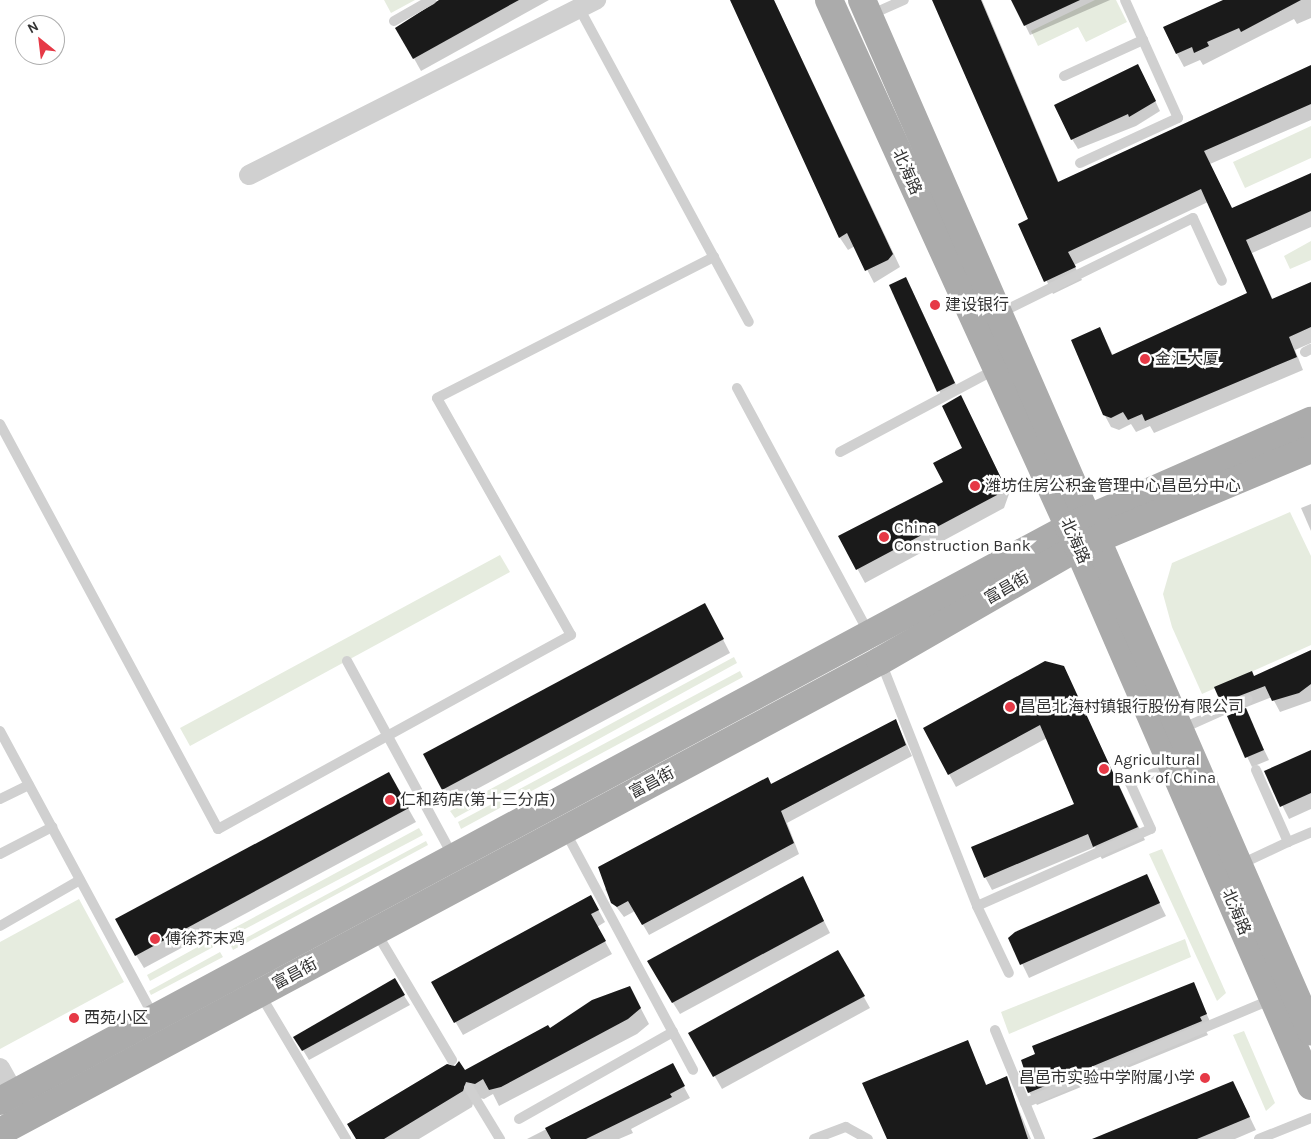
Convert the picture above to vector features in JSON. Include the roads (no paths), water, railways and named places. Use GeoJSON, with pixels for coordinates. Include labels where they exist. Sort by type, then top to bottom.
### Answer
{"type":"FeatureCollection","features":[{"type":"Feature","properties":{"kind":"main road","name":"北海路"},"geometry":{"type":"LineString","coordinates":[[829,0],[996,369],[1083,533],[1180,730],[1311,1031]]}},
{"type":"Feature","properties":{"kind":"main road","name":"北海路"},"geometry":{"type":"LineString","coordinates":[[865,7],[1000,314],[1172,766],[1311,1086]]}},
{"type":"Feature","properties":{"kind":"main road","name":"富昌街"},"geometry":{"type":"LineString","coordinates":[[7,1097],[869,634],[1083,533],[1311,421]]}},
{"type":"Feature","properties":{"kind":"main road","name":"富昌街"},"geometry":{"type":"LineString","coordinates":[[0,1132],[880,661],[1083,533],[1311,449]]}},
{"type":"Feature","properties":{"kind":"street"},"geometry":{"type":"LineString","coordinates":[[249,174],[583,3]]}},
{"type":"Feature","properties":{"kind":"street"},"geometry":{"type":"LineString","coordinates":[[0,1068],[7,1097]]}},
{"type":"Feature","properties":{"kind":"lane"},"geometry":{"type":"LineString","coordinates":[[394,21],[431,0]]}},
{"type":"Feature","properties":{"kind":"lane"},"geometry":{"type":"LineString","coordinates":[[865,7],[904,0]]}},
{"type":"Feature","properties":{"kind":"lane"},"geometry":{"type":"LineString","coordinates":[[1080,163],[1178,118],[1125,0]]}},
{"type":"Feature","properties":{"kind":"lane"},"geometry":{"type":"LineString","coordinates":[[583,3],[749,322]]}},
{"type":"Feature","properties":{"kind":"lane"},"geometry":{"type":"LineString","coordinates":[[1064,76],[1143,40]]}},
{"type":"Feature","properties":{"kind":"lane"},"geometry":{"type":"LineString","coordinates":[[1000,314],[1193,218],[1222,281]]}},
{"type":"Feature","properties":{"kind":"lane"},"geometry":{"type":"LineString","coordinates":[[0,424],[218,828],[388,733],[571,635],[438,398],[714,257]]}},
{"type":"Feature","properties":{"kind":"lane"},"geometry":{"type":"LineString","coordinates":[[840,452],[996,369]]}},
{"type":"Feature","properties":{"kind":"lane"},"geometry":{"type":"LineString","coordinates":[[738,388],[869,634]]}},
{"type":"Feature","properties":{"kind":"lane"},"geometry":{"type":"LineString","coordinates":[[348,661],[454,857]]}},
{"type":"Feature","properties":{"kind":"lane"},"geometry":{"type":"LineString","coordinates":[[880,661],[977,906],[1009,973]]}},
{"type":"Feature","properties":{"kind":"lane"},"geometry":{"type":"LineString","coordinates":[[1180,730],[1248,699]]}},
{"type":"Feature","properties":{"kind":"lane"},"geometry":{"type":"LineString","coordinates":[[1,734],[154,1018]]}},
{"type":"Feature","properties":{"kind":"lane"},"geometry":{"type":"LineString","coordinates":[[977,906],[1151,830],[1130,783],[1172,766]]}},
{"type":"Feature","properties":{"kind":"lane"},"geometry":{"type":"LineString","coordinates":[[1256,770],[1288,842]]}},
{"type":"Feature","properties":{"kind":"lane"},"geometry":{"type":"LineString","coordinates":[[0,799],[29,785]]}},
{"type":"Feature","properties":{"kind":"lane"},"geometry":{"type":"LineString","coordinates":[[0,854],[52,827]]}},
{"type":"Feature","properties":{"kind":"lane"},"geometry":{"type":"LineString","coordinates":[[565,830],[693,1070]]}},
{"type":"Feature","properties":{"kind":"lane"},"geometry":{"type":"LineString","coordinates":[[1239,865],[1311,832]]}},
{"type":"Feature","properties":{"kind":"lane"},"geometry":{"type":"LineString","coordinates":[[0,926],[80,880]]}},
{"type":"Feature","properties":{"kind":"lane"},"geometry":{"type":"LineString","coordinates":[[376,931],[452,1060]]}},
{"type":"Feature","properties":{"kind":"lane"},"geometry":{"type":"LineString","coordinates":[[259,994],[346,1139]]}},
{"type":"Feature","properties":{"kind":"lane"},"geometry":{"type":"LineString","coordinates":[[1025,1103],[1273,999]]}},
{"type":"Feature","properties":{"kind":"lane"},"geometry":{"type":"LineString","coordinates":[[995,1030],[1040,1139]]}},
{"type":"Feature","properties":{"kind":"lane"},"geometry":{"type":"LineString","coordinates":[[519,1119],[673,1032]]}},
{"type":"Feature","properties":{"kind":"lane"},"geometry":{"type":"LineString","coordinates":[[469,1088],[500,1139]]}},
{"type":"Feature","properties":{"kind":"lane"},"geometry":{"type":"LineString","coordinates":[[1261,1139],[1311,1118]]}},
{"type":"Feature","properties":{"kind":"lane"},"geometry":{"type":"LineString","coordinates":[[814,1139],[846,1128],[868,1139]]}},
{"type":"Feature","properties":{"kind":"place","name":"建设银行"},"geometry":{"type":"Point","coordinates":[935,305]}},
{"type":"Feature","properties":{"kind":"place","name":"金汇大厦"},"geometry":{"type":"Point","coordinates":[1145,359]}},
{"type":"Feature","properties":{"kind":"place","name":"潍坊住房公积金管理中心昌邑分中心"},"geometry":{"type":"Point","coordinates":[975,486]}},
{"type":"Feature","properties":{"kind":"place","name":"China Construction Bank"},"geometry":{"type":"Point","coordinates":[884,537]}},
{"type":"Feature","properties":{"kind":"place","name":"昌邑北海村镇银行股份有限公司"},"geometry":{"type":"Point","coordinates":[1010,707]}},
{"type":"Feature","properties":{"kind":"place","name":"Agricultural Bank of China"},"geometry":{"type":"Point","coordinates":[1104,769]}},
{"type":"Feature","properties":{"kind":"place","name":"仁和药店(第十三分店)"},"geometry":{"type":"Point","coordinates":[390,800]}},
{"type":"Feature","properties":{"kind":"place","name":"傅徐芥末鸡"},"geometry":{"type":"Point","coordinates":[155,939]}},
{"type":"Feature","properties":{"kind":"place","name":"西苑小区"},"geometry":{"type":"Point","coordinates":[74,1018]}},
{"type":"Feature","properties":{"kind":"place","name":"昌邑市实验中学附属小学"},"geometry":{"type":"Point","coordinates":[1205,1078]}}]}
